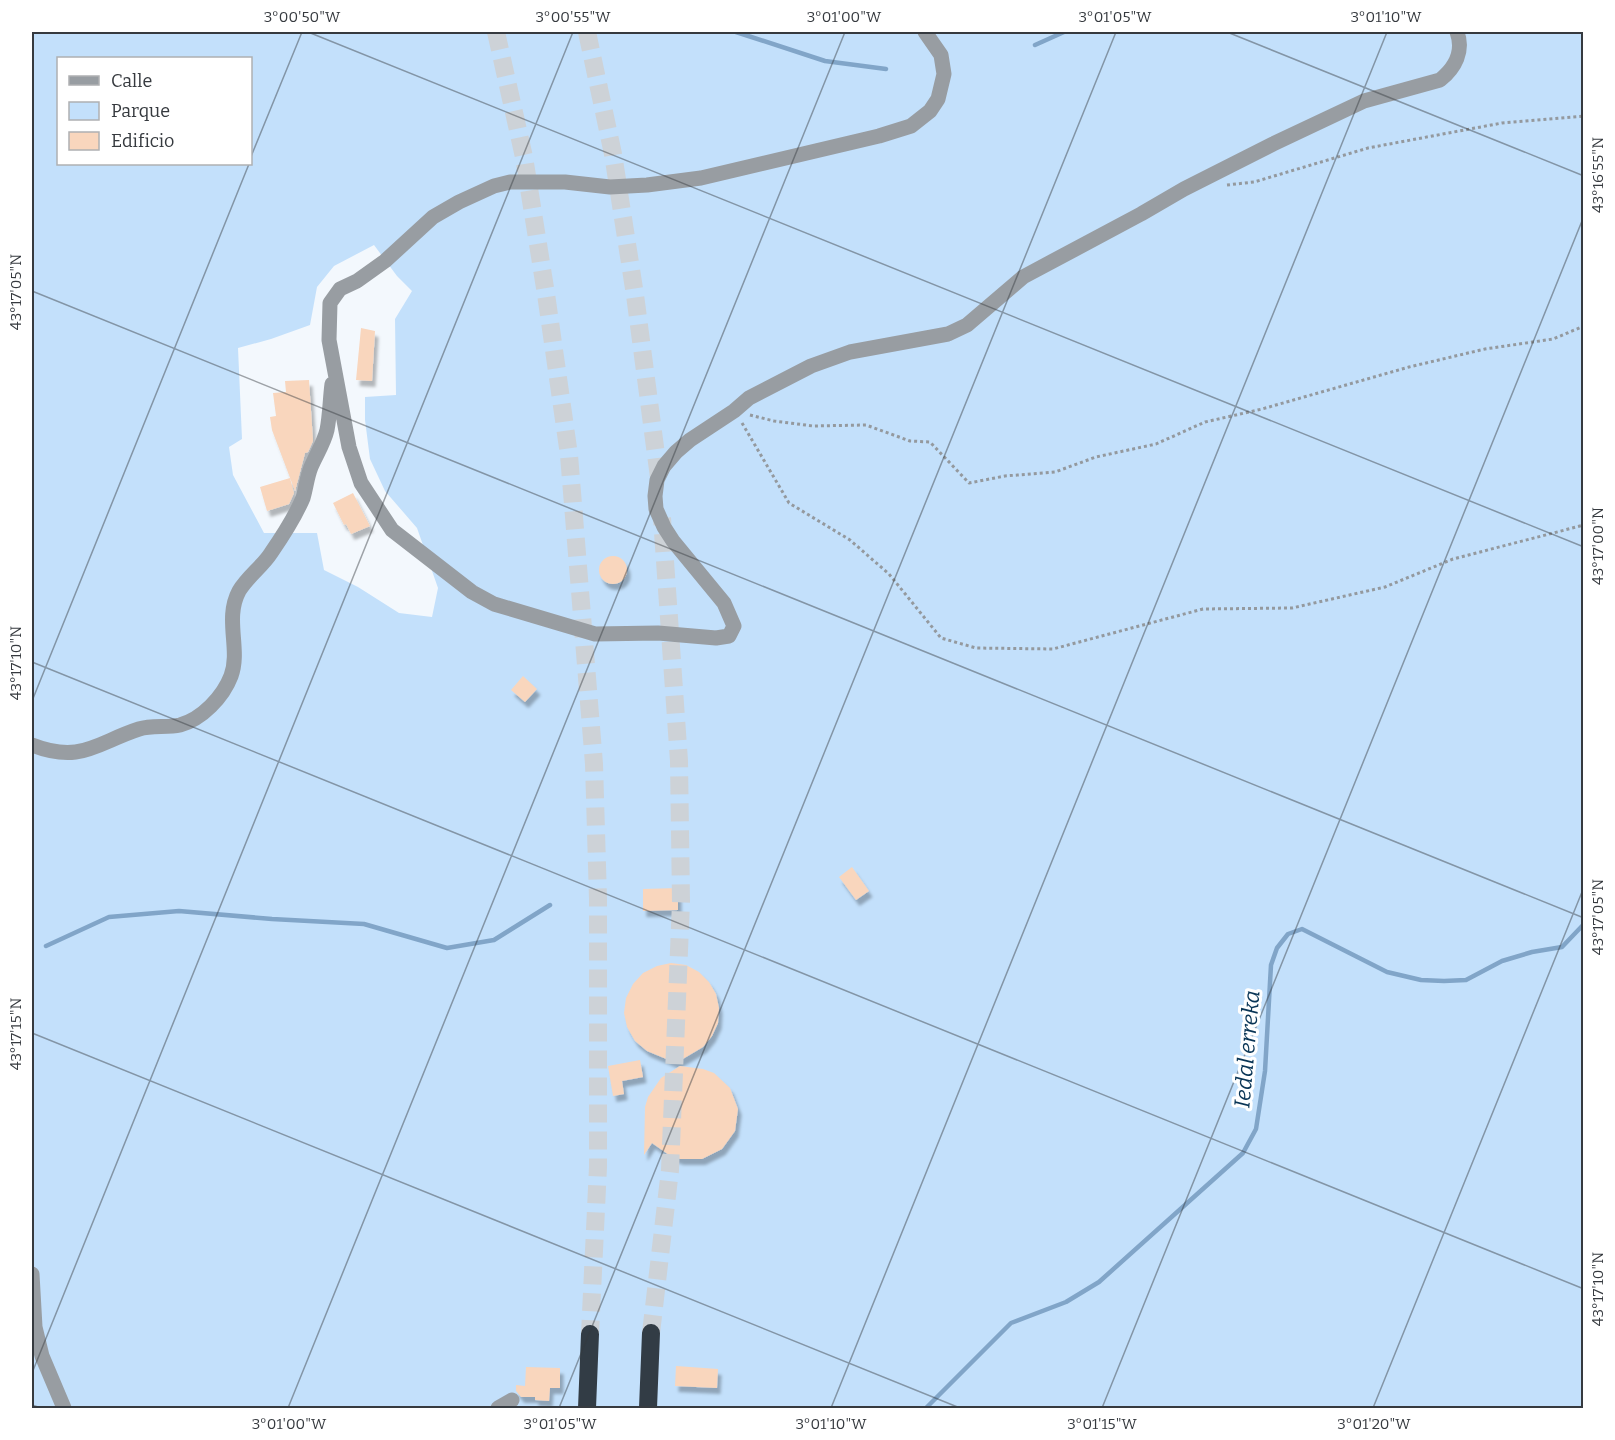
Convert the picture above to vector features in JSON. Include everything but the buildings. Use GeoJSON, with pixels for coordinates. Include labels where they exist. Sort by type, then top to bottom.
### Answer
{"type":"FeatureCollection","features":[{"type":"Feature","properties":{"kind":"highway"},"geometry":{"type":"LineString","coordinates":[[648,1408],[651,1333]]}},
{"type":"Feature","properties":{"kind":"highway"},"geometry":{"type":"LineString","coordinates":[[587,1408],[590,1334]]}},
{"type":"Feature","properties":{"kind":"street"},"geometry":{"type":"LineString","coordinates":[[925,32],[942,55],[944,74],[939,99],[930,111],[911,126],[879,136],[701,178],[610,187],[565,182],[510,182],[494,186],[433,217],[385,261],[357,281],[340,289],[330,303],[329,340],[349,447],[361,483],[392,531],[472,592],[494,604],[595,634],[658,633],[716,638],[729,636],[734,626],[724,603],[664,527],[657,509],[655,496],[657,480],[664,465],[690,440],[735,411],[749,398],[811,366],[850,352],[948,334],[967,325],[1023,276],[1184,189],[1364,101],[1440,80],[1457,62],[1459,37],[1457,32]]}},
{"type":"Feature","properties":{"kind":"street"},"geometry":{"type":"LineString","coordinates":[[32,745],[45,750],[77,753],[97,748],[110,739],[143,728],[181,724],[201,715],[218,698],[230,678],[235,662],[232,613],[238,593],[252,572],[270,555],[303,498],[310,468],[327,431],[333,367]]}},
{"type":"Feature","properties":{"kind":"street"},"geometry":{"type":"LineString","coordinates":[[32,1274],[35,1327],[42,1356],[64,1408]]}},
{"type":"Feature","properties":{"kind":"street"},"geometry":{"type":"LineString","coordinates":[[498,1408],[512,1400]]}},
{"type":"Feature","properties":{"kind":"path"},"geometry":{"type":"LineString","coordinates":[[1219,185],[1254,182],[1368,148],[1502,123],[1584,116]]}},
{"type":"Feature","properties":{"kind":"path"},"geometry":{"type":"LineString","coordinates":[[735,411],[774,421],[813,426],[866,425],[910,441],[930,442],[969,483],[1005,476],[1055,472],[1096,457],[1156,444],[1205,422],[1263,409],[1409,367],[1485,349],[1553,339],[1584,326]]}},
{"type":"Feature","properties":{"kind":"path"},"geometry":{"type":"LineString","coordinates":[[735,411],[789,503],[850,540],[889,574],[941,638],[976,648],[1053,649],[1203,609],[1292,608],[1385,587],[1453,559],[1584,525]]}},
{"type":"Feature","properties":{"kind":"green space"},"geometry":{"type":"Polygon","coordinates":[[[32,32],[1583,32],[1583,1408],[32,1408],[32,32]],[[374,245],[334,266],[317,287],[310,325],[238,348],[242,439],[229,447],[233,475],[264,533],[317,533],[324,570],[358,587],[399,613],[432,617],[438,588],[417,528],[385,491],[370,459],[365,420],[365,397],[396,395],[395,319],[412,291],[397,276],[374,245]]]}},
{"type":"Feature","properties":{"kind":"waterway"},"geometry":{"type":"LineString","coordinates":[[736,32],[825,61],[886,69]]}},
{"type":"Feature","properties":{"kind":"waterway"},"geometry":{"type":"LineString","coordinates":[[1035,45],[1064,32]]}},
{"type":"Feature","properties":{"kind":"waterway"},"geometry":{"type":"LineString","coordinates":[[46,946],[109,917],[179,911],[364,924],[447,948],[494,940],[550,905]]}},
{"type":"Feature","properties":{"kind":"waterway","name":"Iedal erreka"},"geometry":{"type":"LineString","coordinates":[[926,1408],[1011,1323],[1066,1302],[1099,1282],[1243,1153],[1256,1129],[1265,1071],[1271,965],[1277,948],[1288,934],[1302,929],[1387,972],[1421,980],[1444,981],[1466,980],[1502,961],[1532,952],[1562,947],[1584,924]]}},
{"type":"Feature","properties":{"kind":"tunnel"},"geometry":{"type":"LineString","coordinates":[[496,32],[524,157],[569,455],[594,764],[598,899],[598,1167],[590,1334]]}},
{"type":"Feature","properties":{"kind":"tunnel"},"geometry":{"type":"LineString","coordinates":[[587,32],[613,154],[635,295],[660,485]]}},
{"type":"Feature","properties":{"kind":"tunnel"},"geometry":{"type":"LineString","coordinates":[[651,1333],[670,1170],[681,902],[679,761],[662,518]]}}]}
